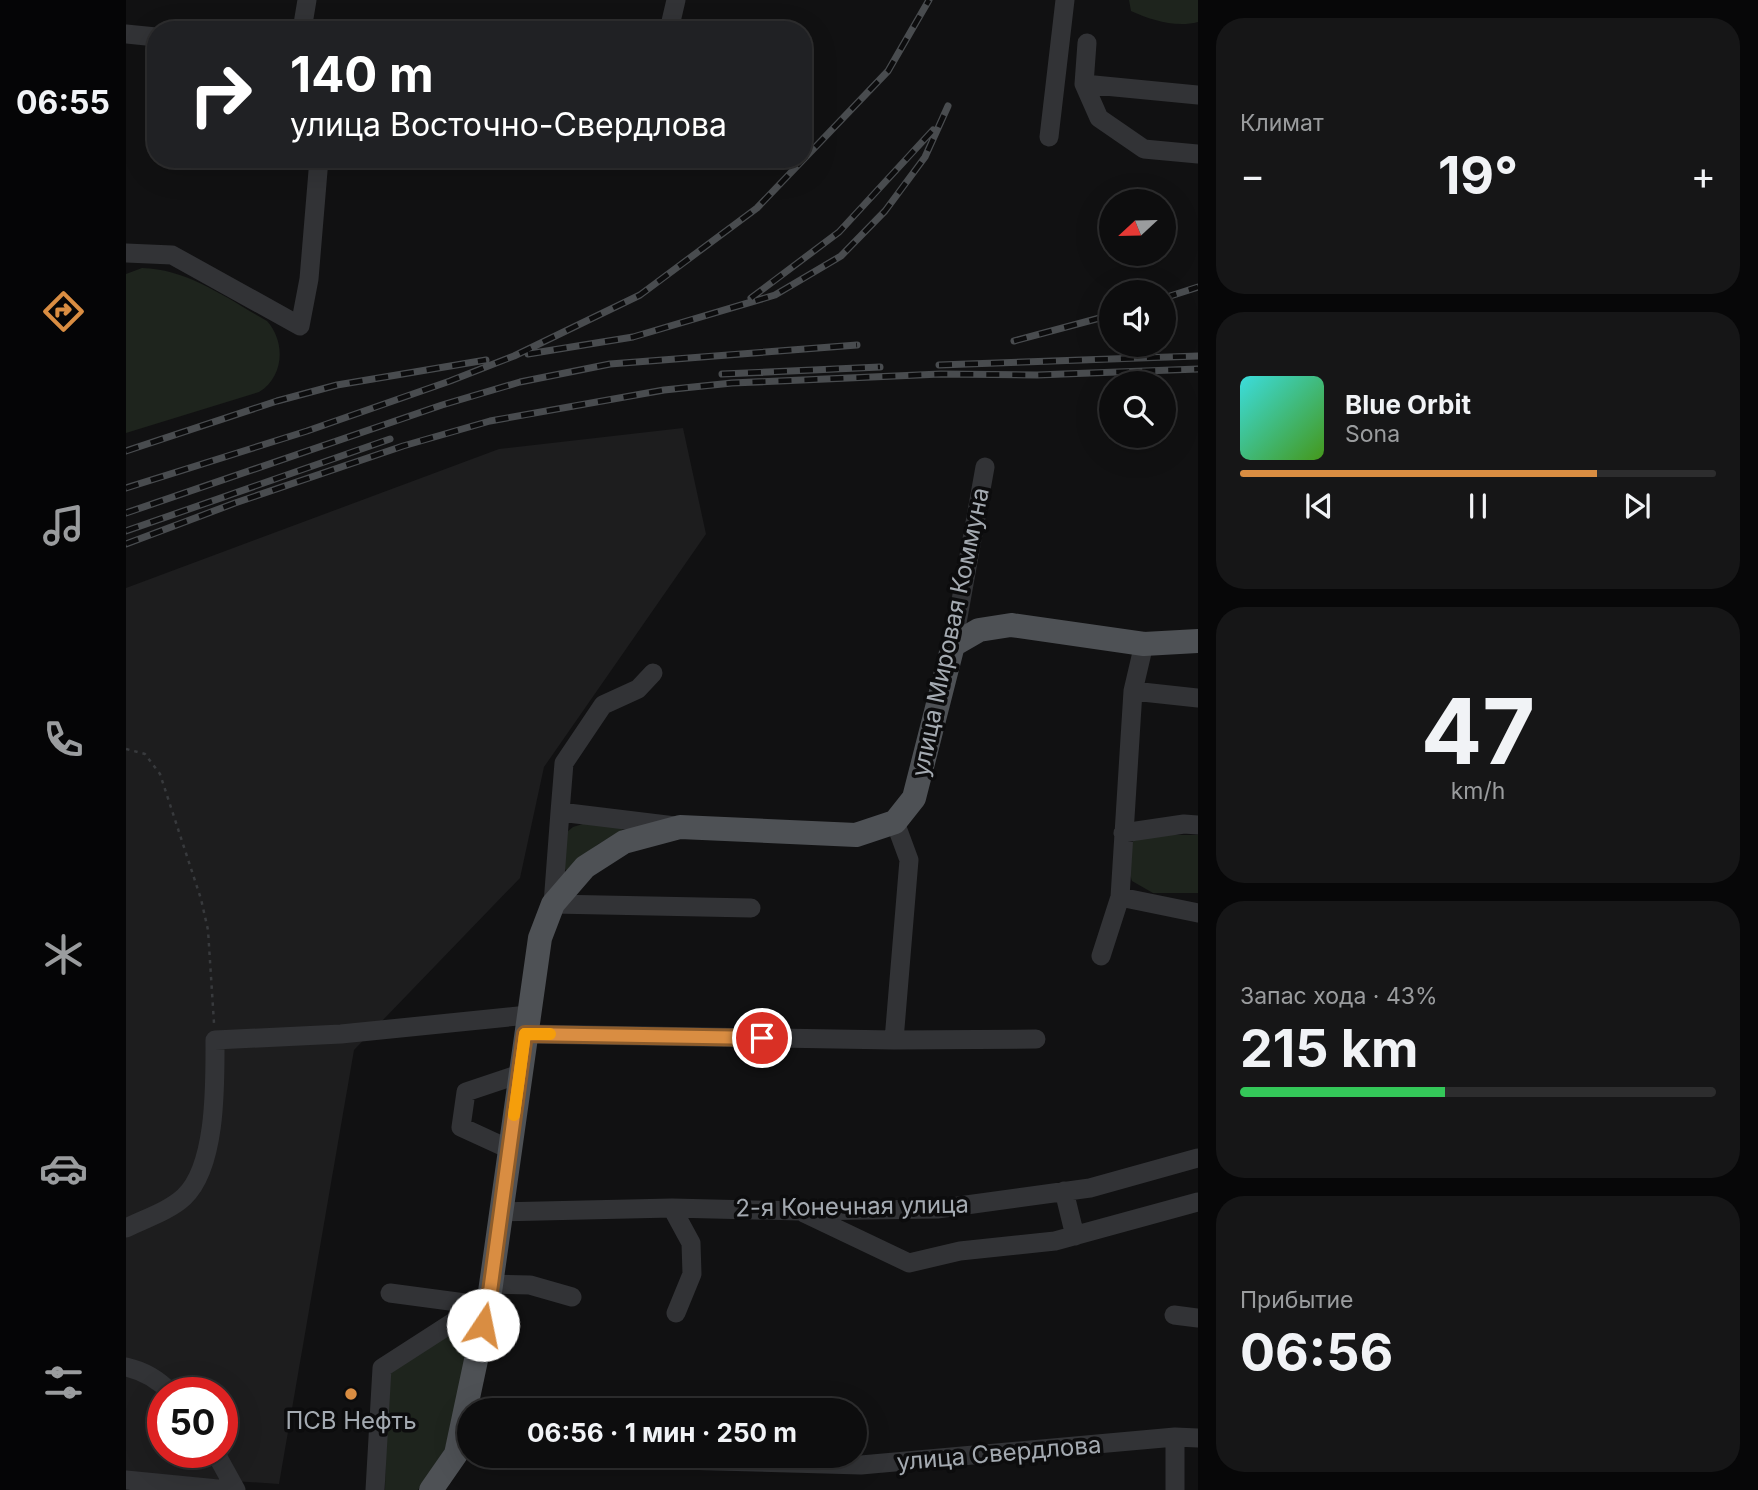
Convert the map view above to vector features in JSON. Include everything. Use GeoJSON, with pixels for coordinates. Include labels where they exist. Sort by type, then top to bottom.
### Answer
{"type":"FeatureCollection","features":[{"type":"Feature","properties":{"kind":"main road"},"geometry":{"type":"LineString","coordinates":[[953,645],[979,630],[1010,625],[1144,643],[1198,641]]}},
{"type":"Feature","properties":{"kind":"main road","name":"улица Мировая Коммуна"},"geometry":{"type":"LineString","coordinates":[[895,822],[914,798],[953,645]]}},
{"type":"Feature","properties":{"kind":"main road"},"geometry":{"type":"LineString","coordinates":[[471,1398],[540,938],[553,904],[585,867],[624,842],[680,827],[856,835],[895,822]]}},
{"type":"Feature","properties":{"kind":"main road"},"geometry":{"type":"LineString","coordinates":[[431,1490],[457,1460]]}},
{"type":"Feature","properties":{"kind":"street"},"geometry":{"type":"LineString","coordinates":[[304,21],[307,0]]}},
{"type":"Feature","properties":{"kind":"street"},"geometry":{"type":"LineString","coordinates":[[671,21],[676,0]]}},
{"type":"Feature","properties":{"kind":"street"},"geometry":{"type":"LineString","coordinates":[[1049,137],[1065,0]]}},
{"type":"Feature","properties":{"kind":"street"},"geometry":{"type":"LineString","coordinates":[[126,34],[147,36]]}},
{"type":"Feature","properties":{"kind":"street"},"geometry":{"type":"LineString","coordinates":[[1087,43],[1083,84],[1099,118],[1144,149],[1198,154]]}},
{"type":"Feature","properties":{"kind":"street"},"geometry":{"type":"LineString","coordinates":[[1083,84],[1198,94]]}},
{"type":"Feature","properties":{"kind":"street"},"geometry":{"type":"LineString","coordinates":[[126,253],[172,255],[300,326],[309,279],[318,168]]}},
{"type":"Feature","properties":{"kind":"street","name":"улица Мировая Коммуна"},"geometry":{"type":"LineString","coordinates":[[953,645],[985,467]]}},
{"type":"Feature","properties":{"kind":"street"},"geometry":{"type":"LineString","coordinates":[[1101,956],[1120,897],[1133,691],[1144,643]]}},
{"type":"Feature","properties":{"kind":"street"},"geometry":{"type":"LineString","coordinates":[[653,673],[638,688],[603,705],[564,763],[553,904],[751,908]]}},
{"type":"Feature","properties":{"kind":"street"},"geometry":{"type":"LineString","coordinates":[[1133,691],[1198,698]]}},
{"type":"Feature","properties":{"kind":"street"},"geometry":{"type":"LineString","coordinates":[[560,812],[680,827]]}},
{"type":"Feature","properties":{"kind":"street"},"geometry":{"type":"LineString","coordinates":[[894,1040],[909,860],[895,822]]}},
{"type":"Feature","properties":{"kind":"street"},"geometry":{"type":"LineString","coordinates":[[1124,834],[1184,824],[1198,825]]}},
{"type":"Feature","properties":{"kind":"street"},"geometry":{"type":"LineString","coordinates":[[1120,897],[1198,913]]}},
{"type":"Feature","properties":{"kind":"street"},"geometry":{"type":"LineString","coordinates":[[126,1228],[183,1199],[193,1187],[204,1161],[214,1115],[215,1040],[527,1024],[894,1040],[1036,1039]]}},
{"type":"Feature","properties":{"kind":"street"},"geometry":{"type":"LineString","coordinates":[[509,1149],[461,1127],[466,1092],[520,1074]]}},
{"type":"Feature","properties":{"kind":"street","name":"2-я Конечная улица"},"geometry":{"type":"LineString","coordinates":[[500,1212],[672,1208],[800,1211],[937,1209],[1090,1188],[1198,1158]]}},
{"type":"Feature","properties":{"kind":"street"},"geometry":{"type":"LineString","coordinates":[[1064,1191],[1075,1236]]}},
{"type":"Feature","properties":{"kind":"street"},"geometry":{"type":"LineString","coordinates":[[800,1211],[909,1263],[960,1251],[1055,1241],[1198,1202]]}},
{"type":"Feature","properties":{"kind":"street"},"geometry":{"type":"LineString","coordinates":[[672,1208],[691,1243],[692,1274],[676,1313]]}},
{"type":"Feature","properties":{"kind":"street"},"geometry":{"type":"LineString","coordinates":[[390,1293],[487,1296],[530,1285],[572,1297]]}},
{"type":"Feature","properties":{"kind":"street"},"geometry":{"type":"LineString","coordinates":[[375,1490],[382,1368],[487,1296]]}},
{"type":"Feature","properties":{"kind":"street"},"geometry":{"type":"LineString","coordinates":[[1174,1315],[1198,1318]]}},
{"type":"Feature","properties":{"kind":"street"},"geometry":{"type":"LineString","coordinates":[[126,1367],[152,1377]]}},
{"type":"Feature","properties":{"kind":"street"},"geometry":{"type":"LineString","coordinates":[[1175,1437],[1175,1490]]}},
{"type":"Feature","properties":{"kind":"street","name":"улица Свердлова"},"geometry":{"type":"LineString","coordinates":[[867,1464],[1175,1437],[1198,1438]]}},
{"type":"Feature","properties":{"kind":"street"},"geometry":{"type":"LineString","coordinates":[[224,1468],[236,1490]]}},
{"type":"Feature","properties":{"kind":"street"},"geometry":{"type":"LineString","coordinates":[[128,1484],[228,1490]]}},
{"type":"Feature","properties":{"kind":"path"},"geometry":{"type":"LineString","coordinates":[[126,749],[145,754],[160,774],[201,899],[208,930],[215,1040]]}},
{"type":"Feature","properties":{"kind":"shaded area"},"geometry":{"type":"Polygon","coordinates":[[[1129,0],[1198,0],[1198,22],[1172,24],[1147,17],[1131,11],[1129,0]]]}},
{"type":"Feature","properties":{"kind":"shaded area"},"geometry":{"type":"Polygon","coordinates":[[[142,268],[191,279],[267,321],[277,339],[280,359],[278,368],[267,386],[259,392],[126,433],[126,274],[142,268]]]}},
{"type":"Feature","properties":{"kind":"shaded area"},"geometry":{"type":"Polygon","coordinates":[[[683,428],[706,534],[544,767],[520,878],[354,1050],[279,1484],[126,1474],[126,588],[499,449],[683,428]]]}},
{"type":"Feature","properties":{"kind":"shaded area"},"geometry":{"type":"Polygon","coordinates":[[[589,822],[625,828],[597,845],[567,870],[563,869],[567,832],[589,822]]]}},
{"type":"Feature","properties":{"kind":"shaded area"},"geometry":{"type":"Polygon","coordinates":[[[1159,835],[1198,835],[1198,893],[1153,893],[1132,881],[1127,865],[1133,841],[1159,835]]]}},
{"type":"Feature","properties":{"kind":"shaded area"},"geometry":{"type":"Polygon","coordinates":[[[467,1318],[475,1321],[445,1449],[418,1490],[385,1490],[387,1374],[467,1318]]]}},
{"type":"Feature","properties":{"kind":"railway"},"geometry":{"type":"LineString","coordinates":[[812,150],[888,71],[929,0]]}},
{"type":"Feature","properties":{"kind":"railway"},"geometry":{"type":"LineString","coordinates":[[528,354],[633,337],[775,295],[841,256],[885,211],[925,157],[948,106]]}},
{"type":"Feature","properties":{"kind":"railway"},"geometry":{"type":"LineString","coordinates":[[751,298],[839,232],[933,130]]}},
{"type":"Feature","properties":{"kind":"railway"},"geometry":{"type":"LineString","coordinates":[[126,488],[307,431],[514,356],[640,295],[757,208],[795,168]]}},
{"type":"Feature","properties":{"kind":"railway"},"geometry":{"type":"LineString","coordinates":[[1176,294],[1198,287]]}},
{"type":"Feature","properties":{"kind":"railway"},"geometry":{"type":"LineString","coordinates":[[1014,341],[1099,318]]}},
{"type":"Feature","properties":{"kind":"railway"},"geometry":{"type":"LineString","coordinates":[[126,513],[442,405],[520,382],[610,364],[857,345]]}},
{"type":"Feature","properties":{"kind":"railway"},"geometry":{"type":"LineString","coordinates":[[939,365],[1198,356]]}},
{"type":"Feature","properties":{"kind":"railway"},"geometry":{"type":"LineString","coordinates":[[126,451],[277,401],[337,385],[486,360]]}},
{"type":"Feature","properties":{"kind":"railway"},"geometry":{"type":"LineString","coordinates":[[722,374],[880,367]]}},
{"type":"Feature","properties":{"kind":"railway"},"geometry":{"type":"LineString","coordinates":[[126,544],[235,503],[403,446],[490,421],[664,390],[732,383],[941,374],[1037,375],[1198,369]]}},
{"type":"Feature","properties":{"kind":"railway"},"geometry":{"type":"LineString","coordinates":[[126,531],[390,439]]}},
{"type":"Feature","properties":{"kind":"slow traffic"},"geometry":{"type":"LineString","coordinates":[[514,1115],[525,1034],[550,1034]]}},
{"type":"Feature","properties":{"kind":"place","name":"ПСВ Нефть"},"geometry":{"type":"Point","coordinates":[351,1394]}},
{"type":"Feature","properties":{"kind":"route"},"geometry":{"type":"LineString","coordinates":[[483,1325],[489,1299],[525,1034],[762,1038]]}}]}
